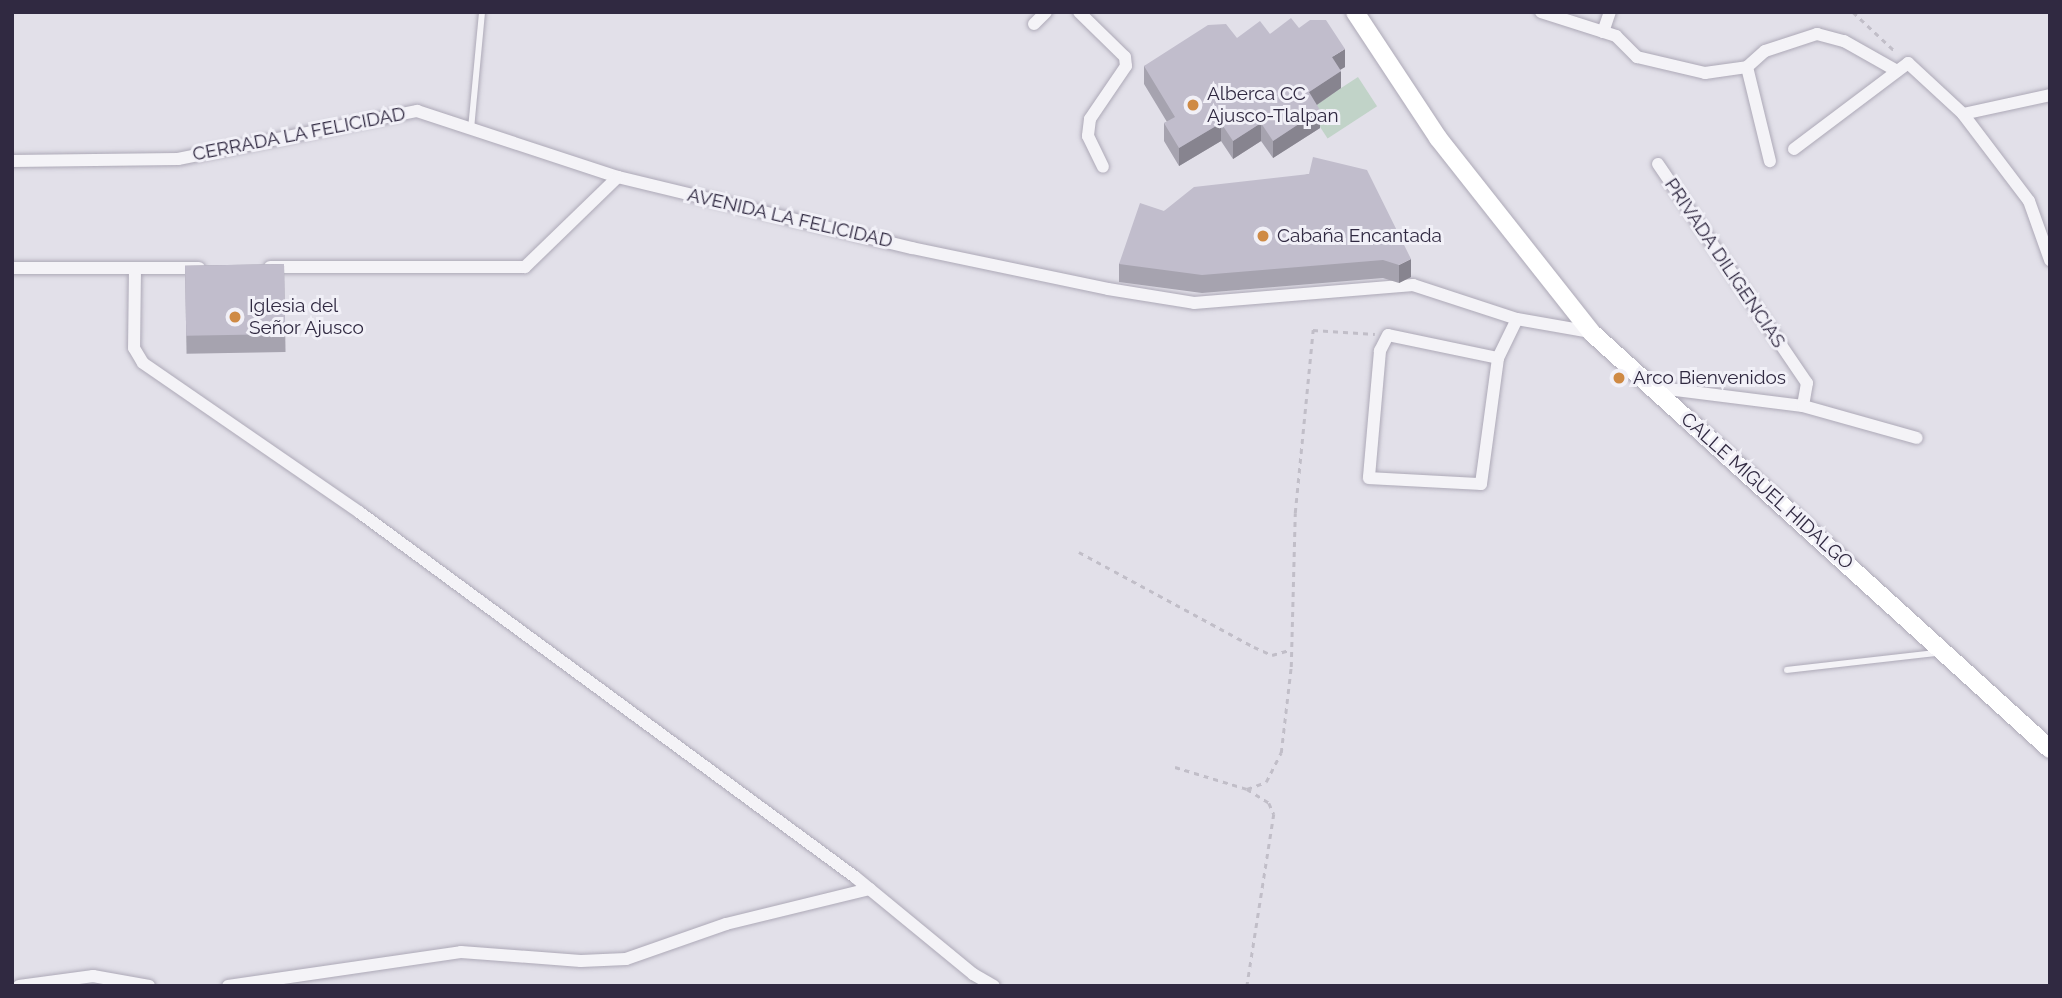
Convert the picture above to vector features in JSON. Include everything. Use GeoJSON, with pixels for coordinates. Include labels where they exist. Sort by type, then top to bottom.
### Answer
{"type":"FeatureCollection","features":[{"type":"Feature","properties":{"kind":"main road","name":"CALLE MIGUEL HIDALGO"},"geometry":{"type":"LineString","coordinates":[[1355,12],[1438,138],[1591,332],[2050,749]]}},
{"type":"Feature","properties":{"kind":"street"},"geometry":{"type":"LineString","coordinates":[[1034,23],[1046,12]]}},
{"type":"Feature","properties":{"kind":"street"},"geometry":{"type":"LineString","coordinates":[[1079,12],[1125,57],[1126,66],[1090,119],[1088,136],[1103,167]]}},
{"type":"Feature","properties":{"kind":"street"},"geometry":{"type":"LineString","coordinates":[[1541,12],[1616,36],[1637,57],[1705,73],[1747,67],[1765,51],[1817,34],[1844,41],[1897,71]]}},
{"type":"Feature","properties":{"kind":"street"},"geometry":{"type":"LineString","coordinates":[[1603,32],[1610,12]]}},
{"type":"Feature","properties":{"kind":"street"},"geometry":{"type":"LineString","coordinates":[[1794,149],[1908,63],[1963,114],[2029,201],[2050,260]]}},
{"type":"Feature","properties":{"kind":"street"},"geometry":{"type":"LineString","coordinates":[[1747,67],[1770,161]]}},
{"type":"Feature","properties":{"kind":"street"},"geometry":{"type":"LineString","coordinates":[[1963,114],[2050,95]]}},
{"type":"Feature","properties":{"kind":"street","name":"CERRADA LA FELICIDAD"},"geometry":{"type":"LineString","coordinates":[[12,161],[178,159],[416,111],[618,177]]}},
{"type":"Feature","properties":{"kind":"street","name":"PRIVADA DILIGENCIAS"},"geometry":{"type":"LineString","coordinates":[[1658,164],[1807,383],[1803,406]]}},
{"type":"Feature","properties":{"kind":"street"},"geometry":{"type":"LineString","coordinates":[[259,267],[525,267],[618,177]]}},
{"type":"Feature","properties":{"kind":"street","name":"AVENIDA LA FELICIDAD"},"geometry":{"type":"LineString","coordinates":[[618,177],[912,248],[1194,303],[1413,285],[1517,319],[1563,331],[1591,332]]}},
{"type":"Feature","properties":{"kind":"street"},"geometry":{"type":"LineString","coordinates":[[12,268],[209,268]]}},
{"type":"Feature","properties":{"kind":"street"},"geometry":{"type":"LineString","coordinates":[[135,269],[134,348],[143,363],[359,512],[870,889],[973,974],[994,986]]}},
{"type":"Feature","properties":{"kind":"street"},"geometry":{"type":"LineString","coordinates":[[1498,358],[1388,335],[1380,351],[1369,478],[1466,487],[1481,484],[1498,358],[1517,319]]}},
{"type":"Feature","properties":{"kind":"street"},"geometry":{"type":"LineString","coordinates":[[1652,387],[1803,406],[1917,438]]}},
{"type":"Feature","properties":{"kind":"street"},"geometry":{"type":"LineString","coordinates":[[228,986],[461,951],[581,961],[626,959],[726,924],[870,889]]}},
{"type":"Feature","properties":{"kind":"street"},"geometry":{"type":"LineString","coordinates":[[19,986],[93,976],[149,986]]}},
{"type":"Feature","properties":{"kind":"lane"},"geometry":{"type":"LineString","coordinates":[[471,129],[482,12]]}},
{"type":"Feature","properties":{"kind":"lane"},"geometry":{"type":"LineString","coordinates":[[1787,670],[1943,652]]}},
{"type":"Feature","properties":{"kind":"path"},"geometry":{"type":"LineString","coordinates":[[1853,12],[1908,63]]}},
{"type":"Feature","properties":{"kind":"path"},"geometry":{"type":"LineString","coordinates":[[1247,789],[1266,782],[1281,753],[1290,650],[1295,513],[1312,330],[1388,335]]}},
{"type":"Feature","properties":{"kind":"path"},"geometry":{"type":"LineString","coordinates":[[1079,552],[1254,647],[1272,655],[1290,650]]}},
{"type":"Feature","properties":{"kind":"path"},"geometry":{"type":"LineString","coordinates":[[1175,767],[1247,789],[1269,803],[1275,828],[1247,986]]}},
{"type":"Feature","properties":{"kind":"green space"},"geometry":{"type":"Polygon","coordinates":[[[1358,77],[1377,106],[1328,138],[1309,109],[1358,77]]]}},
{"type":"Feature","properties":{"kind":"building"},"geometry":{"type":"Polygon","coordinates":[[[1291,18],[1299,28],[1310,20],[1326,20],[1345,49],[1332,57],[1341,71],[1309,92],[1320,110],[1273,141],[1261,123],[1233,141],[1221,123],[1179,148],[1164,123],[1175,117],[1144,66],[1208,25],[1226,24],[1237,38],[1260,21],[1270,34],[1291,18]]]}},
{"type":"Feature","properties":{"kind":"building","name":"Cabaña Encantada"},"geometry":{"type":"Polygon","coordinates":[[[1313,157],[1367,170],[1411,259],[1399,265],[1383,260],[1202,275],[1119,264],[1140,203],[1164,211],[1194,187],[1309,174],[1313,157]]]}},
{"type":"Feature","properties":{"kind":"building","name":"Iglesia del Señor Ajusco"},"geometry":{"type":"Polygon","coordinates":[[[284,264],[285,334],[186,336],[185,266],[284,264]]]}},
{"type":"Feature","properties":{"kind":"place","name":"Alberca CC Ajusco-Tlalpan"},"geometry":{"type":"Point","coordinates":[1193,105]}},
{"type":"Feature","properties":{"kind":"place","name":"Cabaña Encantada"},"geometry":{"type":"Point","coordinates":[1263,236]}},
{"type":"Feature","properties":{"kind":"place","name":"Iglesia del Señor Ajusco"},"geometry":{"type":"Point","coordinates":[235,317]}},
{"type":"Feature","properties":{"kind":"place","name":"Arco Bienvenidos"},"geometry":{"type":"Point","coordinates":[1619,378]}}]}
